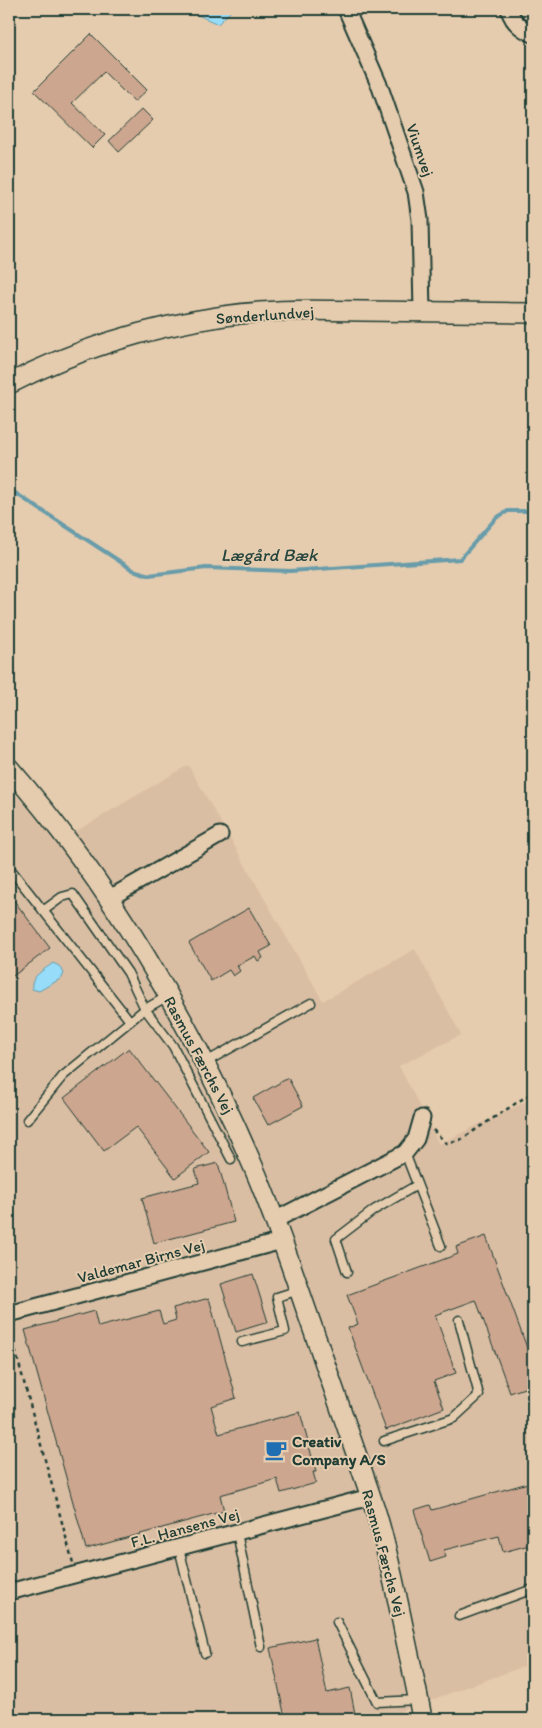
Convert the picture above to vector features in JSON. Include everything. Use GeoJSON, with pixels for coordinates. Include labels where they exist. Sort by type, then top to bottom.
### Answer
{"type":"FeatureCollection","features":[{"type":"Feature","properties":{"kind":"street","name":"Viumvej"},"geometry":{"type":"LineString","coordinates":[[346,9],[380,87],[416,192],[420,220],[422,312]]}},
{"type":"Feature","properties":{"kind":"street"},"geometry":{"type":"LineString","coordinates":[[508,9],[517,25],[533,34]]}},
{"type":"Feature","properties":{"kind":"street","name":"Sønderlundvej"},"geometry":{"type":"LineString","coordinates":[[9,384],[80,351],[148,331],[225,316],[292,310],[533,313]]}},
{"type":"Feature","properties":{"kind":"street","name":"Rasmus Færchs Vej"},"geometry":{"type":"LineString","coordinates":[[12,779],[76,853],[108,899],[157,975],[205,1062],[231,1116],[275,1220],[375,1510],[396,1590],[422,1719]]}},
{"type":"Feature","properties":{"kind":"street"},"geometry":{"type":"LineString","coordinates":[[108,899],[220,835]]}},
{"type":"Feature","properties":{"kind":"street"},"geometry":{"type":"LineString","coordinates":[[275,1220],[405,1153],[416,1139],[422,1118]]}},
{"type":"Feature","properties":{"kind":"street","name":"Valdemar Birns Vej"},"geometry":{"type":"LineString","coordinates":[[9,1314],[282,1241]]}},
{"type":"Feature","properties":{"kind":"street","name":"F.L. Hansens Vej"},"geometry":{"type":"LineString","coordinates":[[9,1592],[370,1497]]}},
{"type":"Feature","properties":{"kind":"lane"},"geometry":{"type":"LineString","coordinates":[[12,871],[130,1021]]}},
{"type":"Feature","properties":{"kind":"lane"},"geometry":{"type":"LineString","coordinates":[[43,911],[62,897],[73,894],[128,973],[145,1009],[173,1046],[231,1159]]}},
{"type":"Feature","properties":{"kind":"lane"},"geometry":{"type":"LineString","coordinates":[[27,1120],[63,1076],[145,1009],[168,996]]}},
{"type":"Feature","properties":{"kind":"lane"},"geometry":{"type":"LineString","coordinates":[[205,1062],[310,1003]]}},
{"type":"Feature","properties":{"kind":"lane"},"geometry":{"type":"LineString","coordinates":[[405,1153],[441,1246]]}},
{"type":"Feature","properties":{"kind":"lane"},"geometry":{"type":"LineString","coordinates":[[347,1272],[336,1239],[374,1210],[417,1185]]}},
{"type":"Feature","properties":{"kind":"lane"},"geometry":{"type":"LineString","coordinates":[[242,1342],[285,1331],[277,1297],[299,1290]]}},
{"type":"Feature","properties":{"kind":"lane"},"geometry":{"type":"LineString","coordinates":[[384,1441],[454,1418],[478,1395],[459,1320]]}},
{"type":"Feature","properties":{"kind":"lane"},"geometry":{"type":"LineString","coordinates":[[237,1533],[261,1647]]}},
{"type":"Feature","properties":{"kind":"lane"},"geometry":{"type":"LineString","coordinates":[[179,1548],[204,1653]]}},
{"type":"Feature","properties":{"kind":"lane"},"geometry":{"type":"LineString","coordinates":[[460,1616],[533,1589]]}},
{"type":"Feature","properties":{"kind":"lane"},"geometry":{"type":"LineString","coordinates":[[337,1622],[376,1702],[419,1700]]}},
{"type":"Feature","properties":{"kind":"path"},"geometry":{"type":"LineString","coordinates":[[422,1118],[446,1143],[460,1140],[533,1092]]}},
{"type":"Feature","properties":{"kind":"path"},"geometry":{"type":"LineString","coordinates":[[9,1326],[76,1574]]}},
{"type":"Feature","properties":{"kind":"shaded area"},"geometry":{"type":"Polygon","coordinates":[[[188,765],[323,1001],[415,949],[461,1035],[399,1066],[439,1144],[533,1098],[533,1663],[401,1711],[403,1719],[9,1719],[9,803],[17,796],[58,842],[188,765]]]}},
{"type":"Feature","properties":{"kind":"water"},"geometry":{"type":"Polygon","coordinates":[[[184,9],[232,9],[232,10],[218,24],[184,9]]]}},
{"type":"Feature","properties":{"kind":"water"},"geometry":{"type":"Polygon","coordinates":[[[53,963],[59,966],[64,973],[62,978],[39,991],[32,989],[35,977],[53,963]]]}},
{"type":"Feature","properties":{"kind":"building"},"geometry":{"type":"Polygon","coordinates":[[[91,34],[147,90],[134,102],[104,72],[72,103],[105,135],[92,148],[34,91],[91,34]]]}},
{"type":"Feature","properties":{"kind":"building"},"geometry":{"type":"Polygon","coordinates":[[[142,109],[153,120],[119,152],[109,141],[142,109]]]}},
{"type":"Feature","properties":{"kind":"building"},"geometry":{"type":"Polygon","coordinates":[[[9,894],[50,948],[13,976],[9,971],[9,894]]]}},
{"type":"Feature","properties":{"kind":"building"},"geometry":{"type":"Polygon","coordinates":[[[249,908],[271,946],[260,952],[263,958],[258,961],[255,956],[237,966],[240,971],[233,976],[229,970],[211,981],[189,943],[249,908]]]}},
{"type":"Feature","properties":{"kind":"building"},"geometry":{"type":"Polygon","coordinates":[[[129,1048],[209,1152],[175,1178],[136,1127],[104,1151],[64,1098],[129,1048]]]}},
{"type":"Feature","properties":{"kind":"building"},"geometry":{"type":"Polygon","coordinates":[[[288,1078],[303,1106],[268,1125],[253,1098],[288,1078]]]}},
{"type":"Feature","properties":{"kind":"building"},"geometry":{"type":"Polygon","coordinates":[[[218,1163],[234,1222],[154,1243],[142,1198],[199,1183],[195,1169],[218,1163]]]}},
{"type":"Feature","properties":{"kind":"building"},"geometry":{"type":"Polygon","coordinates":[[[486,1236],[533,1364],[533,1385],[510,1393],[476,1300],[435,1315],[456,1373],[434,1381],[444,1408],[386,1430],[348,1328],[358,1324],[347,1295],[458,1254],[456,1247],[486,1236]]]}},
{"type":"Feature","properties":{"kind":"building"},"geometry":{"type":"Polygon","coordinates":[[[253,1274],[268,1322],[236,1332],[221,1284],[253,1274]]]}},
{"type":"Feature","properties":{"kind":"building"},"geometry":{"type":"Polygon","coordinates":[[[209,1298],[236,1398],[211,1406],[219,1434],[300,1412],[316,1472],[313,1472],[316,1483],[281,1493],[277,1479],[220,1495],[224,1511],[86,1549],[25,1330],[94,1311],[98,1327],[159,1311],[163,1324],[176,1320],[173,1308],[209,1298]]]}},
{"type":"Feature","properties":{"kind":"building"},"geometry":{"type":"Polygon","coordinates":[[[528,1483],[533,1501],[533,1544],[503,1552],[499,1536],[444,1550],[446,1557],[430,1562],[414,1510],[430,1505],[432,1510],[528,1483]]]}},
{"type":"Feature","properties":{"kind":"building"},"geometry":{"type":"Polygon","coordinates":[[[315,1638],[327,1693],[350,1688],[356,1719],[255,1719],[284,1713],[270,1648],[315,1638]]]}},
{"type":"Feature","properties":{"kind":"waterway","name":"Lægård Bæk"},"geometry":{"type":"LineString","coordinates":[[9,489],[133,570],[149,575],[206,568],[290,571],[460,559],[496,518],[508,511],[533,511]]}},
{"type":"Feature","properties":{"kind":"place","name":"Creativ Company A/S"},"geometry":{"type":"Point","coordinates":[276,1450]}}]}
